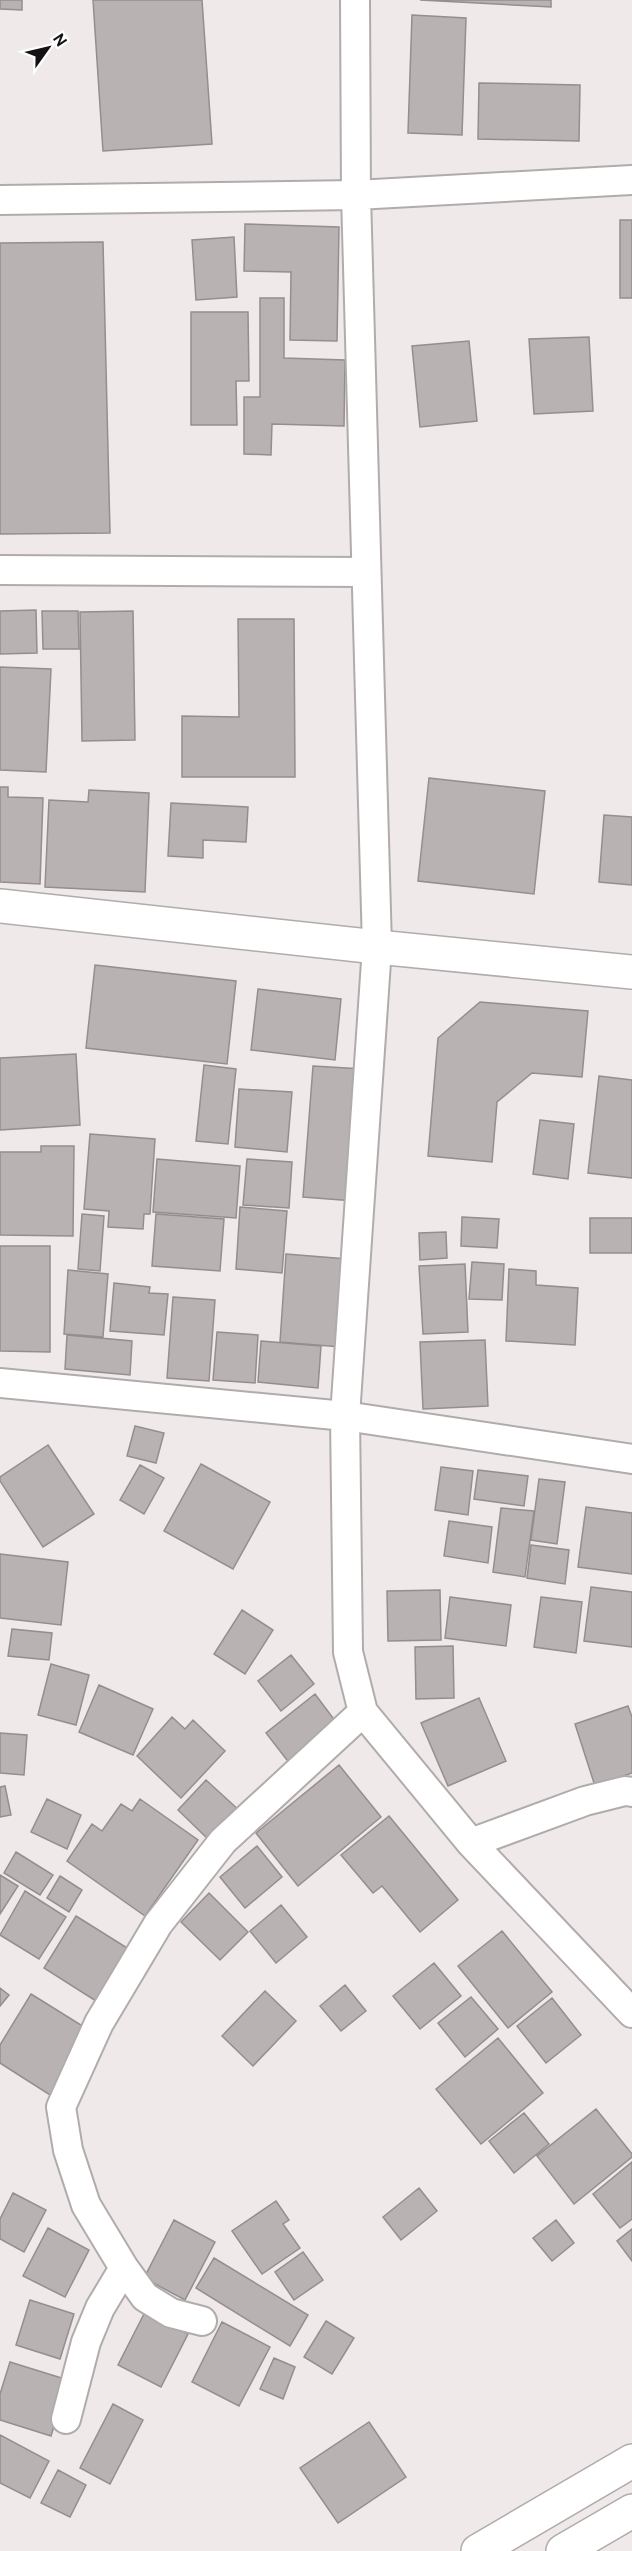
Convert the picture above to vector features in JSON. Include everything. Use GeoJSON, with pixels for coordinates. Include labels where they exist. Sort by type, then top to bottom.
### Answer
{"type":"FeatureCollection","features":[{"type":"Feature","properties":{"kind":"main road"},"geometry":{"type":"LineString","coordinates":[[0,906],[632,972]]}},
{"type":"Feature","properties":{"kind":"main road"},"geometry":{"type":"LineString","coordinates":[[478,2551],[632,2461]]}},
{"type":"Feature","properties":{"kind":"main road"},"geometry":{"type":"LineString","coordinates":[[563,2551],[632,2511]]}},
{"type":"Feature","properties":{"kind":"street"},"geometry":{"type":"LineString","coordinates":[[356,0],[356,195],[377,947],[345,1416],[348,1652],[363,1712],[471,1843],[632,2013]]}},
{"type":"Feature","properties":{"kind":"street"},"geometry":{"type":"LineString","coordinates":[[0,200],[356,195],[632,180]]}},
{"type":"Feature","properties":{"kind":"street"},"geometry":{"type":"LineString","coordinates":[[0,570],[366,572]]}},
{"type":"Feature","properties":{"kind":"street"},"geometry":{"type":"LineString","coordinates":[[0,1383],[345,1416],[632,1459]]}},
{"type":"Feature","properties":{"kind":"street"},"geometry":{"type":"LineString","coordinates":[[202,2320],[171,2313],[145,2297],[124,2268],[86,2205],[68,2150],[61,2107],[99,2023],[158,1924],[224,1841],[363,1712]]}},
{"type":"Feature","properties":{"kind":"street"},"geometry":{"type":"LineString","coordinates":[[471,1843],[585,1801],[625,1791],[632,1792]]}},
{"type":"Feature","properties":{"kind":"street"},"geometry":{"type":"LineString","coordinates":[[66,2419],[86,2342],[100,2308],[124,2268]]}},
{"type":"Feature","properties":{"kind":"building"},"geometry":{"type":"Polygon","coordinates":[[[0,0],[22,0],[22,10],[0,9],[0,0]]]}},
{"type":"Feature","properties":{"kind":"building"},"geometry":{"type":"Polygon","coordinates":[[[93,0],[202,0],[212,144],[103,151],[93,0]]]}},
{"type":"Feature","properties":{"kind":"building"},"geometry":{"type":"Polygon","coordinates":[[[420,0],[551,0],[551,7],[420,0]]]}},
{"type":"Feature","properties":{"kind":"building"},"geometry":{"type":"Polygon","coordinates":[[[412,15],[466,18],[462,135],[408,133],[412,15]]]}},
{"type":"Feature","properties":{"kind":"building"},"geometry":{"type":"Polygon","coordinates":[[[479,83],[580,85],[579,141],[478,139],[479,83]]]}},
{"type":"Feature","properties":{"kind":"building"},"geometry":{"type":"Polygon","coordinates":[[[620,220],[632,220],[632,298],[620,298],[620,220]]]}},
{"type":"Feature","properties":{"kind":"building"},"geometry":{"type":"Polygon","coordinates":[[[245,224],[339,227],[337,341],[290,340],[291,272],[244,271],[245,224]]]}},
{"type":"Feature","properties":{"kind":"building"},"geometry":{"type":"Polygon","coordinates":[[[234,237],[237,297],[196,300],[192,240],[234,237]]]}},
{"type":"Feature","properties":{"kind":"building"},"geometry":{"type":"Polygon","coordinates":[[[103,242],[110,533],[0,534],[0,243],[103,242]]]}},
{"type":"Feature","properties":{"kind":"building"},"geometry":{"type":"Polygon","coordinates":[[[260,298],[284,298],[284,358],[345,360],[344,426],[272,424],[271,455],[244,454],[244,397],[260,397],[260,298]]]}},
{"type":"Feature","properties":{"kind":"building"},"geometry":{"type":"Polygon","coordinates":[[[191,312],[248,312],[249,381],[236,381],[237,425],[191,425],[191,312]]]}},
{"type":"Feature","properties":{"kind":"building"},"geometry":{"type":"Polygon","coordinates":[[[589,337],[593,411],[534,414],[529,339],[589,337]]]}},
{"type":"Feature","properties":{"kind":"building"},"geometry":{"type":"Polygon","coordinates":[[[469,341],[477,421],[420,427],[412,346],[469,341]]]}},
{"type":"Feature","properties":{"kind":"building"},"geometry":{"type":"Polygon","coordinates":[[[36,610],[37,653],[0,654],[0,611],[36,610]]]}},
{"type":"Feature","properties":{"kind":"building"},"geometry":{"type":"Polygon","coordinates":[[[42,611],[78,611],[79,649],[43,649],[42,611]]]}},
{"type":"Feature","properties":{"kind":"building"},"geometry":{"type":"Polygon","coordinates":[[[133,611],[135,740],[82,741],[80,612],[133,611]]]}},
{"type":"Feature","properties":{"kind":"building"},"geometry":{"type":"Polygon","coordinates":[[[238,619],[294,619],[295,777],[182,777],[182,716],[239,717],[238,619]]]}},
{"type":"Feature","properties":{"kind":"building"},"geometry":{"type":"Polygon","coordinates":[[[0,667],[51,669],[46,772],[0,770],[0,667]]]}},
{"type":"Feature","properties":{"kind":"building"},"geometry":{"type":"Polygon","coordinates":[[[429,778],[545,791],[534,894],[418,881],[429,778]]]}},
{"type":"Feature","properties":{"kind":"building"},"geometry":{"type":"Polygon","coordinates":[[[0,787],[8,787],[8,797],[43,798],[40,884],[0,882],[0,787]]]}},
{"type":"Feature","properties":{"kind":"building"},"geometry":{"type":"Polygon","coordinates":[[[89,790],[149,793],[145,892],[45,887],[49,800],[88,802],[89,790]]]}},
{"type":"Feature","properties":{"kind":"building"},"geometry":{"type":"Polygon","coordinates":[[[171,803],[248,807],[246,842],[203,840],[203,858],[168,856],[171,803]]]}},
{"type":"Feature","properties":{"kind":"building"},"geometry":{"type":"Polygon","coordinates":[[[604,815],[632,817],[632,885],[599,882],[604,815]]]}},
{"type":"Feature","properties":{"kind":"building"},"geometry":{"type":"Polygon","coordinates":[[[95,965],[236,981],[227,1064],[86,1048],[95,965]]]}},
{"type":"Feature","properties":{"kind":"building"},"geometry":{"type":"Polygon","coordinates":[[[258,989],[341,999],[335,1060],[251,1050],[258,989]]]}},
{"type":"Feature","properties":{"kind":"building"},"geometry":{"type":"Polygon","coordinates":[[[480,1002],[588,1011],[582,1077],[532,1073],[497,1102],[492,1162],[428,1156],[438,1038],[480,1002]]]}},
{"type":"Feature","properties":{"kind":"building"},"geometry":{"type":"Polygon","coordinates":[[[76,1054],[80,1125],[0,1130],[0,1058],[76,1054]]]}},
{"type":"Feature","properties":{"kind":"building"},"geometry":{"type":"Polygon","coordinates":[[[204,1065],[236,1069],[228,1144],[196,1141],[204,1065]]]}},
{"type":"Feature","properties":{"kind":"building"},"geometry":{"type":"Polygon","coordinates":[[[313,1066],[363,1069],[354,1201],[303,1197],[313,1066]]]}},
{"type":"Feature","properties":{"kind":"building"},"geometry":{"type":"Polygon","coordinates":[[[599,1076],[632,1080],[632,1178],[588,1173],[599,1076]]]}},
{"type":"Feature","properties":{"kind":"building"},"geometry":{"type":"Polygon","coordinates":[[[239,1089],[292,1092],[287,1152],[235,1147],[239,1089]]]}},
{"type":"Feature","properties":{"kind":"building"},"geometry":{"type":"Polygon","coordinates":[[[540,1120],[574,1124],[568,1179],[533,1174],[540,1120]]]}},
{"type":"Feature","properties":{"kind":"building"},"geometry":{"type":"Polygon","coordinates":[[[90,1134],[155,1139],[150,1214],[144,1214],[143,1229],[108,1227],[109,1211],[84,1209],[90,1134]]]}},
{"type":"Feature","properties":{"kind":"building"},"geometry":{"type":"Polygon","coordinates":[[[41,1146],[74,1146],[73,1236],[0,1235],[0,1152],[41,1152],[41,1146]]]}},
{"type":"Feature","properties":{"kind":"building"},"geometry":{"type":"Polygon","coordinates":[[[157,1159],[240,1166],[236,1218],[153,1212],[157,1159]]]}},
{"type":"Feature","properties":{"kind":"building"},"geometry":{"type":"Polygon","coordinates":[[[247,1159],[292,1162],[289,1208],[243,1205],[247,1159]]]}},
{"type":"Feature","properties":{"kind":"building"},"geometry":{"type":"Polygon","coordinates":[[[240,1207],[287,1211],[282,1273],[236,1269],[240,1207]]]}},
{"type":"Feature","properties":{"kind":"building"},"geometry":{"type":"Polygon","coordinates":[[[82,1214],[104,1216],[100,1271],[78,1269],[82,1214]]]}},
{"type":"Feature","properties":{"kind":"building"},"geometry":{"type":"Polygon","coordinates":[[[156,1214],[224,1219],[220,1271],[152,1266],[156,1214]]]}},
{"type":"Feature","properties":{"kind":"building"},"geometry":{"type":"Polygon","coordinates":[[[462,1217],[499,1219],[497,1248],[461,1246],[462,1217]]]}},
{"type":"Feature","properties":{"kind":"building"},"geometry":{"type":"Polygon","coordinates":[[[590,1218],[632,1218],[632,1253],[590,1253],[590,1218]]]}},
{"type":"Feature","properties":{"kind":"building"},"geometry":{"type":"Polygon","coordinates":[[[446,1232],[447,1258],[420,1260],[419,1233],[446,1232]]]}},
{"type":"Feature","properties":{"kind":"building"},"geometry":{"type":"Polygon","coordinates":[[[0,1246],[50,1246],[50,1352],[0,1351],[0,1246]]]}},
{"type":"Feature","properties":{"kind":"building"},"geometry":{"type":"Polygon","coordinates":[[[286,1254],[347,1259],[341,1347],[280,1342],[286,1254]]]}},
{"type":"Feature","properties":{"kind":"building"},"geometry":{"type":"Polygon","coordinates":[[[472,1262],[504,1264],[502,1300],[469,1299],[472,1262]]]}},
{"type":"Feature","properties":{"kind":"building"},"geometry":{"type":"Polygon","coordinates":[[[465,1264],[468,1332],[423,1334],[419,1266],[465,1264]]]}},
{"type":"Feature","properties":{"kind":"building"},"geometry":{"type":"Polygon","coordinates":[[[509,1269],[536,1271],[536,1285],[578,1288],[575,1345],[506,1341],[509,1269]]]}},
{"type":"Feature","properties":{"kind":"building"},"geometry":{"type":"Polygon","coordinates":[[[68,1270],[108,1274],[103,1337],[64,1334],[68,1270]]]}},
{"type":"Feature","properties":{"kind":"building"},"geometry":{"type":"Polygon","coordinates":[[[114,1283],[150,1287],[149,1293],[168,1294],[164,1335],[110,1331],[114,1283]]]}},
{"type":"Feature","properties":{"kind":"building"},"geometry":{"type":"Polygon","coordinates":[[[173,1297],[215,1300],[209,1381],[167,1378],[173,1297]]]}},
{"type":"Feature","properties":{"kind":"building"},"geometry":{"type":"Polygon","coordinates":[[[217,1332],[258,1335],[255,1383],[213,1380],[217,1332]]]}},
{"type":"Feature","properties":{"kind":"building"},"geometry":{"type":"Polygon","coordinates":[[[67,1335],[132,1341],[130,1375],[65,1369],[67,1335]]]}},
{"type":"Feature","properties":{"kind":"building"},"geometry":{"type":"Polygon","coordinates":[[[485,1340],[488,1406],[423,1409],[420,1342],[485,1340]]]}},
{"type":"Feature","properties":{"kind":"building"},"geometry":{"type":"Polygon","coordinates":[[[261,1341],[321,1346],[318,1388],[258,1382],[261,1341]]]}},
{"type":"Feature","properties":{"kind":"building"},"geometry":{"type":"Polygon","coordinates":[[[135,1426],[164,1433],[156,1463],[127,1456],[135,1426]]]}},
{"type":"Feature","properties":{"kind":"building"},"geometry":{"type":"Polygon","coordinates":[[[48,1445],[94,1514],[43,1547],[0,1481],[0,1477],[48,1445]]]}},
{"type":"Feature","properties":{"kind":"building"},"geometry":{"type":"Polygon","coordinates":[[[201,1464],[270,1502],[233,1569],[164,1531],[201,1464]]]}},
{"type":"Feature","properties":{"kind":"building"},"geometry":{"type":"Polygon","coordinates":[[[140,1465],[164,1478],[144,1514],[120,1500],[140,1465]]]}},
{"type":"Feature","properties":{"kind":"building"},"geometry":{"type":"Polygon","coordinates":[[[441,1467],[473,1471],[468,1515],[435,1510],[441,1467]]]}},
{"type":"Feature","properties":{"kind":"building"},"geometry":{"type":"Polygon","coordinates":[[[478,1470],[528,1476],[524,1506],[474,1499],[478,1470]]]}},
{"type":"Feature","properties":{"kind":"building"},"geometry":{"type":"Polygon","coordinates":[[[539,1479],[565,1482],[557,1544],[531,1540],[539,1479]]]}},
{"type":"Feature","properties":{"kind":"building"},"geometry":{"type":"Polygon","coordinates":[[[586,1507],[632,1513],[632,1574],[578,1567],[586,1507]]]}},
{"type":"Feature","properties":{"kind":"building"},"geometry":{"type":"Polygon","coordinates":[[[501,1508],[534,1511],[525,1577],[493,1572],[501,1508]]]}},
{"type":"Feature","properties":{"kind":"building"},"geometry":{"type":"Polygon","coordinates":[[[449,1521],[492,1527],[488,1563],[444,1556],[449,1521]]]}},
{"type":"Feature","properties":{"kind":"building"},"geometry":{"type":"Polygon","coordinates":[[[531,1545],[569,1550],[565,1584],[527,1578],[531,1545]]]}},
{"type":"Feature","properties":{"kind":"building"},"geometry":{"type":"Polygon","coordinates":[[[0,1554],[68,1562],[61,1625],[0,1618],[0,1554]]]}},
{"type":"Feature","properties":{"kind":"building"},"geometry":{"type":"Polygon","coordinates":[[[591,1587],[632,1592],[632,1647],[584,1641],[591,1587]]]}},
{"type":"Feature","properties":{"kind":"building"},"geometry":{"type":"Polygon","coordinates":[[[440,1590],[441,1640],[388,1641],[387,1591],[440,1590]]]}},
{"type":"Feature","properties":{"kind":"building"},"geometry":{"type":"Polygon","coordinates":[[[450,1597],[511,1605],[506,1646],[445,1638],[450,1597]]]}},
{"type":"Feature","properties":{"kind":"building"},"geometry":{"type":"Polygon","coordinates":[[[541,1597],[582,1602],[576,1653],[534,1647],[541,1597]]]}},
{"type":"Feature","properties":{"kind":"building"},"geometry":{"type":"Polygon","coordinates":[[[242,1610],[273,1630],[245,1674],[214,1654],[242,1610]]]}},
{"type":"Feature","properties":{"kind":"building"},"geometry":{"type":"Polygon","coordinates":[[[12,1629],[52,1633],[49,1660],[8,1656],[12,1629]]]}},
{"type":"Feature","properties":{"kind":"building"},"geometry":{"type":"Polygon","coordinates":[[[453,1646],[454,1698],[416,1699],[415,1647],[453,1646]]]}},
{"type":"Feature","properties":{"kind":"building"},"geometry":{"type":"Polygon","coordinates":[[[291,1655],[314,1684],[281,1711],[258,1681],[291,1655]]]}},
{"type":"Feature","properties":{"kind":"building"},"geometry":{"type":"Polygon","coordinates":[[[51,1664],[89,1675],[76,1725],[38,1715],[51,1664]]]}},
{"type":"Feature","properties":{"kind":"building"},"geometry":{"type":"Polygon","coordinates":[[[99,1685],[153,1709],[133,1755],[79,1732],[99,1685]]]}},
{"type":"Feature","properties":{"kind":"building"},"geometry":{"type":"Polygon","coordinates":[[[315,1694],[339,1726],[290,1764],[266,1733],[315,1694]]]}},
{"type":"Feature","properties":{"kind":"building"},"geometry":{"type":"Polygon","coordinates":[[[479,1698],[506,1761],[448,1786],[421,1723],[479,1698]]]}},
{"type":"Feature","properties":{"kind":"building"},"geometry":{"type":"Polygon","coordinates":[[[628,1706],[632,1717],[632,1773],[595,1786],[575,1724],[628,1706]]]}},
{"type":"Feature","properties":{"kind":"building"},"geometry":{"type":"Polygon","coordinates":[[[172,1717],[185,1729],[193,1720],[225,1751],[181,1798],[137,1756],[172,1717]]]}},
{"type":"Feature","properties":{"kind":"building"},"geometry":{"type":"Polygon","coordinates":[[[0,1733],[27,1735],[24,1775],[0,1773],[0,1733]]]}},
{"type":"Feature","properties":{"kind":"building"},"geometry":{"type":"Polygon","coordinates":[[[339,1765],[381,1817],[298,1886],[256,1833],[339,1765]]]}},
{"type":"Feature","properties":{"kind":"building"},"geometry":{"type":"Polygon","coordinates":[[[206,1780],[241,1812],[212,1843],[178,1810],[206,1780]]]}},
{"type":"Feature","properties":{"kind":"building"},"geometry":{"type":"Polygon","coordinates":[[[5,1786],[11,1815],[0,1817],[0,1787],[5,1786]]]}},
{"type":"Feature","properties":{"kind":"building"},"geometry":{"type":"Polygon","coordinates":[[[47,1799],[81,1815],[67,1849],[31,1832],[47,1799]]]}},
{"type":"Feature","properties":{"kind":"building"},"geometry":{"type":"Polygon","coordinates":[[[140,1799],[198,1840],[145,1916],[67,1861],[92,1824],[102,1831],[121,1804],[132,1811],[140,1799]]]}},
{"type":"Feature","properties":{"kind":"building"},"geometry":{"type":"Polygon","coordinates":[[[389,1816],[458,1900],[420,1932],[382,1886],[373,1893],[341,1855],[389,1816]]]}},
{"type":"Feature","properties":{"kind":"building"},"geometry":{"type":"Polygon","coordinates":[[[257,1846],[282,1877],[245,1908],[220,1877],[257,1846]]]}},
{"type":"Feature","properties":{"kind":"building"},"geometry":{"type":"Polygon","coordinates":[[[16,1852],[53,1875],[40,1895],[4,1873],[16,1852]]]}},
{"type":"Feature","properties":{"kind":"building"},"geometry":{"type":"Polygon","coordinates":[[[0,1875],[18,1886],[0,1914],[0,1875]]]}},
{"type":"Feature","properties":{"kind":"building"},"geometry":{"type":"Polygon","coordinates":[[[60,1876],[82,1890],[69,1912],[47,1898],[60,1876]]]}},
{"type":"Feature","properties":{"kind":"building"},"geometry":{"type":"Polygon","coordinates":[[[25,1891],[66,1917],[39,1959],[0,1935],[25,1891]]]}},
{"type":"Feature","properties":{"kind":"building"},"geometry":{"type":"Polygon","coordinates":[[[209,1893],[248,1932],[220,1960],[181,1922],[209,1893]]]}},
{"type":"Feature","properties":{"kind":"building"},"geometry":{"type":"Polygon","coordinates":[[[281,1905],[307,1937],[276,1963],[250,1931],[281,1905]]]}},
{"type":"Feature","properties":{"kind":"building"},"geometry":{"type":"Polygon","coordinates":[[[76,1916],[132,1951],[99,2003],[44,1968],[76,1916]]]}},
{"type":"Feature","properties":{"kind":"building"},"geometry":{"type":"Polygon","coordinates":[[[502,1931],[552,1992],[508,2028],[458,1966],[502,1931]]]}},
{"type":"Feature","properties":{"kind":"building"},"geometry":{"type":"Polygon","coordinates":[[[434,1963],[461,1996],[420,2029],[393,1996],[434,1963]]]}},
{"type":"Feature","properties":{"kind":"building"},"geometry":{"type":"Polygon","coordinates":[[[345,1985],[366,2011],[341,2031],[320,2006],[345,1985]]]}},
{"type":"Feature","properties":{"kind":"building"},"geometry":{"type":"Polygon","coordinates":[[[0,1988],[9,1995],[0,2006],[0,1988]]]}},
{"type":"Feature","properties":{"kind":"building"},"geometry":{"type":"Polygon","coordinates":[[[265,1991],[296,2021],[253,2066],[222,2036],[265,1991]]]}},
{"type":"Feature","properties":{"kind":"building"},"geometry":{"type":"Polygon","coordinates":[[[31,1994],[89,2030],[50,2095],[0,2063],[0,2045],[31,1994]]]}},
{"type":"Feature","properties":{"kind":"building"},"geometry":{"type":"Polygon","coordinates":[[[471,1997],[498,2029],[465,2057],[438,2023],[471,1997]]]}},
{"type":"Feature","properties":{"kind":"building"},"geometry":{"type":"Polygon","coordinates":[[[552,1998],[581,2035],[546,2063],[517,2026],[552,1998]]]}},
{"type":"Feature","properties":{"kind":"building"},"geometry":{"type":"Polygon","coordinates":[[[498,2038],[543,2093],[481,2144],[436,2089],[498,2038]]]}},
{"type":"Feature","properties":{"kind":"building"},"geometry":{"type":"Polygon","coordinates":[[[596,2109],[632,2157],[574,2204],[537,2156],[596,2109]]]}},
{"type":"Feature","properties":{"kind":"building"},"geometry":{"type":"Polygon","coordinates":[[[524,2113],[549,2144],[514,2173],[489,2141],[524,2113]]]}},
{"type":"Feature","properties":{"kind":"building"},"geometry":{"type":"Polygon","coordinates":[[[632,2162],[632,2219],[620,2228],[593,2194],[632,2162]]]}},
{"type":"Feature","properties":{"kind":"building"},"geometry":{"type":"Polygon","coordinates":[[[419,2188],[437,2211],[401,2240],[383,2217],[419,2188]]]}},
{"type":"Feature","properties":{"kind":"building"},"geometry":{"type":"Polygon","coordinates":[[[13,2193],[46,2210],[24,2252],[0,2239],[0,2219],[13,2193]]]}},
{"type":"Feature","properties":{"kind":"building"},"geometry":{"type":"Polygon","coordinates":[[[276,2201],[289,2220],[283,2224],[300,2248],[262,2274],[232,2231],[276,2201]]]}},
{"type":"Feature","properties":{"kind":"building"},"geometry":{"type":"Polygon","coordinates":[[[174,2220],[215,2242],[185,2300],[144,2278],[174,2220]]]}},
{"type":"Feature","properties":{"kind":"building"},"geometry":{"type":"Polygon","coordinates":[[[556,2220],[574,2243],[552,2261],[533,2238],[556,2220]]]}},
{"type":"Feature","properties":{"kind":"building"},"geometry":{"type":"Polygon","coordinates":[[[48,2228],[89,2250],[65,2297],[23,2276],[48,2228]]]}},
{"type":"Feature","properties":{"kind":"building"},"geometry":{"type":"Polygon","coordinates":[[[632,2229],[632,2261],[617,2241],[632,2229]]]}},
{"type":"Feature","properties":{"kind":"building"},"geometry":{"type":"Polygon","coordinates":[[[303,2252],[323,2280],[294,2300],[275,2272],[303,2252]]]}},
{"type":"Feature","properties":{"kind":"building"},"geometry":{"type":"Polygon","coordinates":[[[214,2258],[308,2315],[290,2346],[196,2288],[214,2258]]]}},
{"type":"Feature","properties":{"kind":"building"},"geometry":{"type":"Polygon","coordinates":[[[30,2300],[74,2314],[60,2359],[16,2345],[30,2300]]]}},
{"type":"Feature","properties":{"kind":"building"},"geometry":{"type":"Polygon","coordinates":[[[145,2312],[188,2334],[161,2387],[118,2365],[145,2312]]]}},
{"type":"Feature","properties":{"kind":"building"},"geometry":{"type":"Polygon","coordinates":[[[326,2321],[354,2338],[332,2374],[304,2357],[326,2321]]]}},
{"type":"Feature","properties":{"kind":"building"},"geometry":{"type":"Polygon","coordinates":[[[222,2322],[270,2347],[239,2406],[192,2382],[222,2322]]]}},
{"type":"Feature","properties":{"kind":"building"},"geometry":{"type":"Polygon","coordinates":[[[274,2358],[295,2367],[283,2399],[260,2389],[274,2358]]]}},
{"type":"Feature","properties":{"kind":"building"},"geometry":{"type":"Polygon","coordinates":[[[10,2362],[68,2380],[51,2436],[0,2420],[0,2394],[10,2362]]]}},
{"type":"Feature","properties":{"kind":"building"},"geometry":{"type":"Polygon","coordinates":[[[113,2404],[143,2420],[110,2484],[80,2468],[113,2404]]]}},
{"type":"Feature","properties":{"kind":"building"},"geometry":{"type":"Polygon","coordinates":[[[369,2422],[406,2477],[338,2523],[300,2468],[369,2422]]]}},
{"type":"Feature","properties":{"kind":"building"},"geometry":{"type":"Polygon","coordinates":[[[0,2435],[49,2461],[30,2498],[0,2483],[0,2435]]]}},
{"type":"Feature","properties":{"kind":"building"},"geometry":{"type":"Polygon","coordinates":[[[58,2470],[86,2485],[70,2517],[41,2503],[58,2470]]]}}]}
